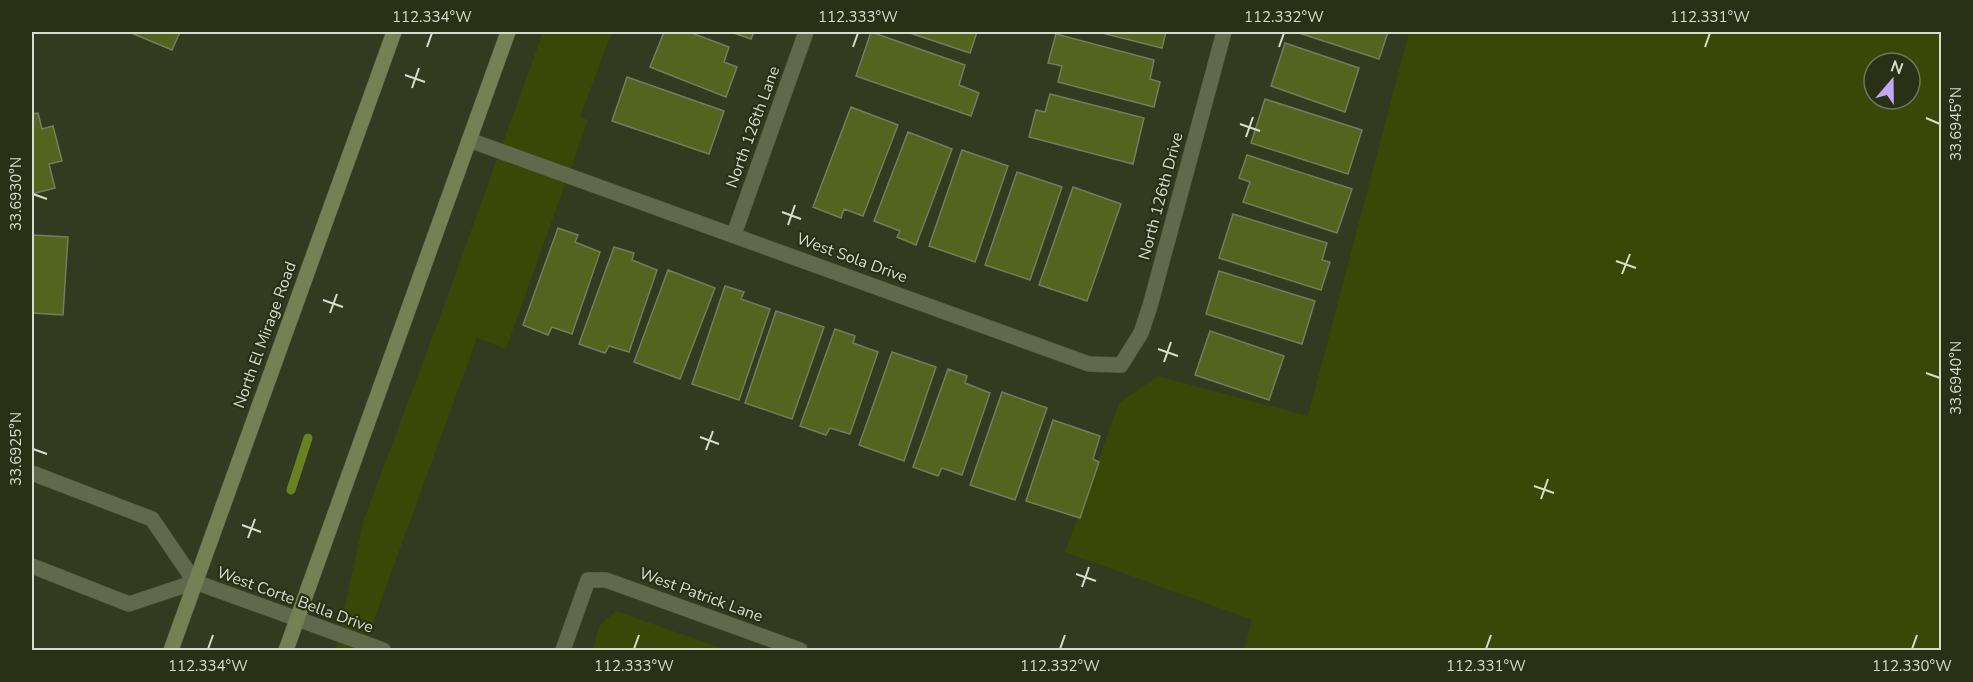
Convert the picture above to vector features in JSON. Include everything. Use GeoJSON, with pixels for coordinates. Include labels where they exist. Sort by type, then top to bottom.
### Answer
{"type":"FeatureCollection","features":[{"type":"Feature","properties":{"kind":"main road","name":"North El Mirage Road"},"geometry":{"type":"LineString","coordinates":[[171,651],[394,32]]}},
{"type":"Feature","properties":{"kind":"main road"},"geometry":{"type":"LineString","coordinates":[[286,651],[508,32]]}},
{"type":"Feature","properties":{"kind":"street","name":"North 126th Lane"},"geometry":{"type":"LineString","coordinates":[[734,234],[806,32]]}},
{"type":"Feature","properties":{"kind":"street","name":"North 126th Drive"},"geometry":{"type":"LineString","coordinates":[[1121,365],[1141,333],[1150,306],[1224,32]]}},
{"type":"Feature","properties":{"kind":"street","name":"West Sola Drive"},"geometry":{"type":"LineString","coordinates":[[469,140],[1089,364],[1121,365]]}},
{"type":"Feature","properties":{"kind":"street","name":"West Corte Bella Drive"},"geometry":{"type":"LineString","coordinates":[[32,473],[152,519],[195,582],[383,651]]}},
{"type":"Feature","properties":{"kind":"street","name":"West Corte Bella Drive"},"geometry":{"type":"LineString","coordinates":[[32,566],[129,604],[195,582]]}},
{"type":"Feature","properties":{"kind":"street","name":"West Patrick Lane"},"geometry":{"type":"LineString","coordinates":[[563,651],[588,580],[606,580],[800,651]]}},
{"type":"Feature","properties":{"kind":"green space"},"geometry":{"type":"Polygon","coordinates":[[[543,32],[612,32],[580,117],[588,120],[506,349],[477,338],[363,650],[335,650],[364,519],[543,32]]]}},
{"type":"Feature","properties":{"kind":"green space"},"geometry":{"type":"Polygon","coordinates":[[[1409,32],[1941,32],[1941,650],[1244,650],[1252,620],[1065,552],[1119,403],[1158,376],[1308,416],[1409,32]]]}},
{"type":"Feature","properties":{"kind":"green space"},"geometry":{"type":"Polygon","coordinates":[[[616,611],[727,650],[593,650],[599,626],[616,611]]]}},
{"type":"Feature","properties":{"kind":"building"},"geometry":{"type":"Polygon","coordinates":[[[129,32],[180,32],[172,50],[129,32]]]}},
{"type":"Feature","properties":{"kind":"building"},"geometry":{"type":"Polygon","coordinates":[[[664,32],[689,32],[729,47],[724,62],[737,67],[726,97],[650,67],[664,32]]]}},
{"type":"Feature","properties":{"kind":"building"},"geometry":{"type":"Polygon","coordinates":[[[731,32],[754,32],[751,39],[731,32]]]}},
{"type":"Feature","properties":{"kind":"building"},"geometry":{"type":"Polygon","coordinates":[[[871,32],[965,65],[959,85],[979,93],[971,116],[856,76],[871,32]]]}},
{"type":"Feature","properties":{"kind":"building"},"geometry":{"type":"Polygon","coordinates":[[[907,32],[977,32],[970,53],[907,32]]]}},
{"type":"Feature","properties":{"kind":"building"},"geometry":{"type":"Polygon","coordinates":[[[1098,32],[1166,32],[1162,48],[1098,32]]]}},
{"type":"Feature","properties":{"kind":"building"},"geometry":{"type":"Polygon","coordinates":[[[1296,32],[1388,32],[1379,59],[1296,32]]]}},
{"type":"Feature","properties":{"kind":"building"},"geometry":{"type":"Polygon","coordinates":[[[1056,34],[1154,60],[1150,79],[1160,82],[1154,107],[1058,82],[1062,66],[1048,63],[1056,34]]]}},
{"type":"Feature","properties":{"kind":"building"},"geometry":{"type":"Polygon","coordinates":[[[1285,43],[1359,68],[1345,112],[1271,86],[1285,43]]]}},
{"type":"Feature","properties":{"kind":"building"},"geometry":{"type":"Polygon","coordinates":[[[627,77],[724,111],[709,154],[612,121],[627,77]]]}},
{"type":"Feature","properties":{"kind":"building"},"geometry":{"type":"Polygon","coordinates":[[[1050,94],[1144,118],[1133,164],[1029,137],[1036,110],[1045,112],[1050,94]]]}},
{"type":"Feature","properties":{"kind":"building"},"geometry":{"type":"Polygon","coordinates":[[[1265,99],[1362,130],[1348,174],[1251,143],[1265,99]]]}},
{"type":"Feature","properties":{"kind":"building"},"geometry":{"type":"Polygon","coordinates":[[[851,107],[898,125],[863,216],[844,209],[841,218],[813,207],[851,107]]]}},
{"type":"Feature","properties":{"kind":"building"},"geometry":{"type":"Polygon","coordinates":[[[38,113],[42,129],[53,126],[62,161],[49,164],[55,188],[32,194],[32,114],[38,113]]]}},
{"type":"Feature","properties":{"kind":"building"},"geometry":{"type":"Polygon","coordinates":[[[908,132],[952,149],[916,245],[897,237],[900,231],[874,221],[908,132]]]}},
{"type":"Feature","properties":{"kind":"building"},"geometry":{"type":"Polygon","coordinates":[[[962,150],[1008,166],[975,262],[929,246],[962,150]]]}},
{"type":"Feature","properties":{"kind":"building"},"geometry":{"type":"Polygon","coordinates":[[[1247,155],[1352,189],[1337,233],[1243,202],[1250,182],[1239,178],[1247,155]]]}},
{"type":"Feature","properties":{"kind":"building"},"geometry":{"type":"Polygon","coordinates":[[[1017,172],[1062,187],[1030,280],[985,265],[1017,172]]]}},
{"type":"Feature","properties":{"kind":"building"},"geometry":{"type":"Polygon","coordinates":[[[1073,187],[1121,204],[1087,301],[1039,285],[1073,187]]]}},
{"type":"Feature","properties":{"kind":"building"},"geometry":{"type":"Polygon","coordinates":[[[1233,214],[1327,243],[1322,260],[1330,262],[1321,290],[1219,258],[1233,214]]]}},
{"type":"Feature","properties":{"kind":"building"},"geometry":{"type":"Polygon","coordinates":[[[558,228],[578,235],[575,242],[600,252],[572,334],[552,327],[548,335],[523,325],[558,228]]]}},
{"type":"Feature","properties":{"kind":"building"},"geometry":{"type":"Polygon","coordinates":[[[32,235],[68,237],[63,315],[32,313],[32,235]]]}},
{"type":"Feature","properties":{"kind":"building"},"geometry":{"type":"Polygon","coordinates":[[[614,247],[634,253],[632,260],[657,270],[629,352],[609,346],[605,353],[579,344],[614,247]]]}},
{"type":"Feature","properties":{"kind":"building"},"geometry":{"type":"Polygon","coordinates":[[[668,270],[715,288],[680,379],[634,362],[668,270]]]}},
{"type":"Feature","properties":{"kind":"building"},"geometry":{"type":"Polygon","coordinates":[[[1219,271],[1315,301],[1302,344],[1206,314],[1219,271]]]}},
{"type":"Feature","properties":{"kind":"building"},"geometry":{"type":"Polygon","coordinates":[[[725,286],[744,292],[741,299],[770,309],[739,400],[692,384],[725,286]]]}},
{"type":"Feature","properties":{"kind":"building"},"geometry":{"type":"Polygon","coordinates":[[[776,311],[824,327],[792,419],[745,403],[776,311]]]}},
{"type":"Feature","properties":{"kind":"building"},"geometry":{"type":"Polygon","coordinates":[[[835,329],[855,336],[853,343],[878,352],[850,434],[830,428],[826,435],[800,426],[835,329]]]}},
{"type":"Feature","properties":{"kind":"building"},"geometry":{"type":"Polygon","coordinates":[[[1210,331],[1284,356],[1269,400],[1195,375],[1210,331]]]}},
{"type":"Feature","properties":{"kind":"building"},"geometry":{"type":"Polygon","coordinates":[[[892,352],[936,367],[904,461],[859,445],[892,352]]]}},
{"type":"Feature","properties":{"kind":"building"},"geometry":{"type":"Polygon","coordinates":[[[948,369],[967,376],[965,383],[990,393],[962,475],[942,468],[938,476],[913,467],[948,369]]]}},
{"type":"Feature","properties":{"kind":"building"},"geometry":{"type":"Polygon","coordinates":[[[1002,392],[1047,408],[1015,500],[970,485],[1002,392]]]}},
{"type":"Feature","properties":{"kind":"building"},"geometry":{"type":"Polygon","coordinates":[[[1053,420],[1100,436],[1093,459],[1099,462],[1080,518],[1026,501],[1053,420]]]}},
{"type":"Feature","properties":{"kind":"waterway"},"geometry":{"type":"LineString","coordinates":[[291,490],[308,438]]}}]}
